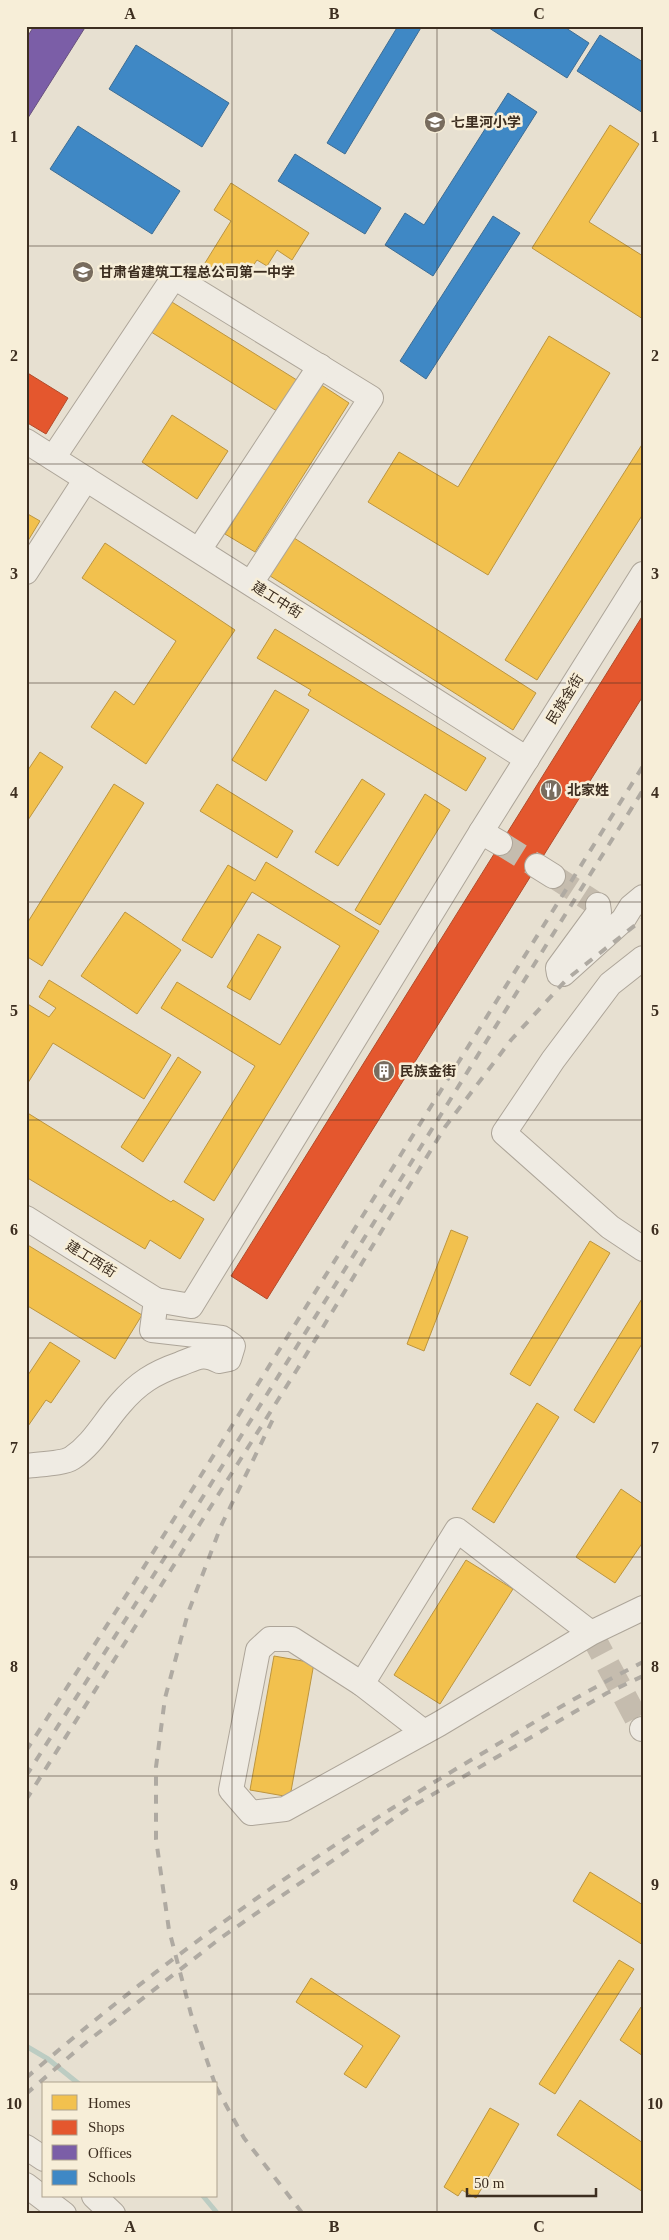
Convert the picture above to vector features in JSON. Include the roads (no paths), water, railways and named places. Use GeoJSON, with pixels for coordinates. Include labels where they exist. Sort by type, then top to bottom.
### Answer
{"type":"FeatureCollection","features":[{"type":"Feature","properties":{"kind":"street"},"geometry":{"type":"LineString","coordinates":[[53,458],[174,277],[320,366],[370,398],[250,583]]}},
{"type":"Feature","properties":{"kind":"street"},"geometry":{"type":"LineString","coordinates":[[199,550],[320,366]]}},
{"type":"Feature","properties":{"kind":"street","name":"建工中街"},"geometry":{"type":"LineString","coordinates":[[26,441],[527,759]]}},
{"type":"Feature","properties":{"kind":"street"},"geometry":{"type":"LineString","coordinates":[[26,572],[86,479]]}},
{"type":"Feature","properties":{"kind":"street","name":"民族金街"},"geometry":{"type":"LineString","coordinates":[[156,1300],[191,1306],[490,837],[527,759],[643,574]]}},
{"type":"Feature","properties":{"kind":"street"},"geometry":{"type":"LineString","coordinates":[[598,905],[599,912],[558,968],[560,974],[563,974],[623,920],[643,897]]}},
{"type":"Feature","properties":{"kind":"street"},"geometry":{"type":"LineString","coordinates":[[643,958],[610,984],[553,1060],[504,1133],[610,1227],[643,1249]]}},
{"type":"Feature","properties":{"kind":"street","name":"建工西街"},"geometry":{"type":"LineString","coordinates":[[26,1218],[156,1300]]}},
{"type":"Feature","properties":{"kind":"street"},"geometry":{"type":"LineString","coordinates":[[26,1466],[70,1460],[96,1435],[120,1404],[140,1384],[158,1371],[196,1357],[210,1356],[219,1361],[229,1359],[233,1346],[222,1338],[152,1330],[156,1300]]}},
{"type":"Feature","properties":{"kind":"street"},"geometry":{"type":"LineString","coordinates":[[362,1684],[457,1530],[591,1633]]}},
{"type":"Feature","properties":{"kind":"street"},"geometry":{"type":"LineString","coordinates":[[424,1732],[362,1684],[292,1639],[270,1639],[258,1650],[231,1790],[251,1813],[285,1809],[424,1732],[591,1633],[643,1608]]}},
{"type":"Feature","properties":{"kind":"street"},"geometry":{"type":"LineString","coordinates":[[26,2147],[42,2157]]}},
{"type":"Feature","properties":{"kind":"street"},"geometry":{"type":"LineString","coordinates":[[26,2185],[42,2197]]}},
{"type":"Feature","properties":{"kind":"street"},"geometry":{"type":"LineString","coordinates":[[43,2198],[64,2214]]}},
{"type":"Feature","properties":{"kind":"street"},"geometry":{"type":"LineString","coordinates":[[96,2198],[113,2214]]}},
{"type":"Feature","properties":{"kind":"waterway"},"geometry":{"type":"LineString","coordinates":[[26,2046],[48,2059],[77,2082]]}},
{"type":"Feature","properties":{"kind":"waterway"},"geometry":{"type":"LineString","coordinates":[[205,2198],[218,2214]]}},
{"type":"Feature","properties":{"kind":"tunnel"},"geometry":{"type":"LineString","coordinates":[[500,843],[537,866]]}},
{"type":"Feature","properties":{"kind":"tunnel"},"geometry":{"type":"LineString","coordinates":[[553,876],[598,905]]}},
{"type":"Feature","properties":{"kind":"tunnel"},"geometry":{"type":"LineString","coordinates":[[591,1633],[642,1729]]}},
{"type":"Feature","properties":{"kind":"railway"},"geometry":{"type":"LineString","coordinates":[[26,1751],[129,1591],[643,766]]}},
{"type":"Feature","properties":{"kind":"railway"},"geometry":{"type":"LineString","coordinates":[[26,1776],[259,1408],[643,790]]}},
{"type":"Feature","properties":{"kind":"railway"},"geometry":{"type":"LineString","coordinates":[[26,1800],[298,1368],[445,1127],[511,1040],[567,979],[643,919]]}},
{"type":"Feature","properties":{"kind":"railway"},"geometry":{"type":"LineString","coordinates":[[214,2082],[191,2014],[169,1930],[156,1839],[156,1767],[165,1698],[188,1613],[221,1526],[274,1417]]}},
{"type":"Feature","properties":{"kind":"railway"},"geometry":{"type":"LineString","coordinates":[[26,2078],[80,2032],[192,1945],[308,1863],[507,1738],[643,1662]]}},
{"type":"Feature","properties":{"kind":"railway"},"geometry":{"type":"LineString","coordinates":[[26,2094],[84,2044],[222,1937],[406,1810],[607,1693],[643,1676]]}},
{"type":"Feature","properties":{"kind":"railway"},"geometry":{"type":"LineString","coordinates":[[218,2091],[244,2138],[303,2214]]}},
{"type":"Feature","properties":{"kind":"place","name":"七里河小学"},"geometry":{"type":"Point","coordinates":[435,122]}},
{"type":"Feature","properties":{"kind":"place","name":"甘肃省建筑工程总公司第一中学"},"geometry":{"type":"Point","coordinates":[83,272]}},
{"type":"Feature","properties":{"kind":"place","name":"北家姓"},"geometry":{"type":"Point","coordinates":[551,790]}},
{"type":"Feature","properties":{"kind":"place","name":"民族金街"},"geometry":{"type":"Point","coordinates":[384,1071]}}]}
